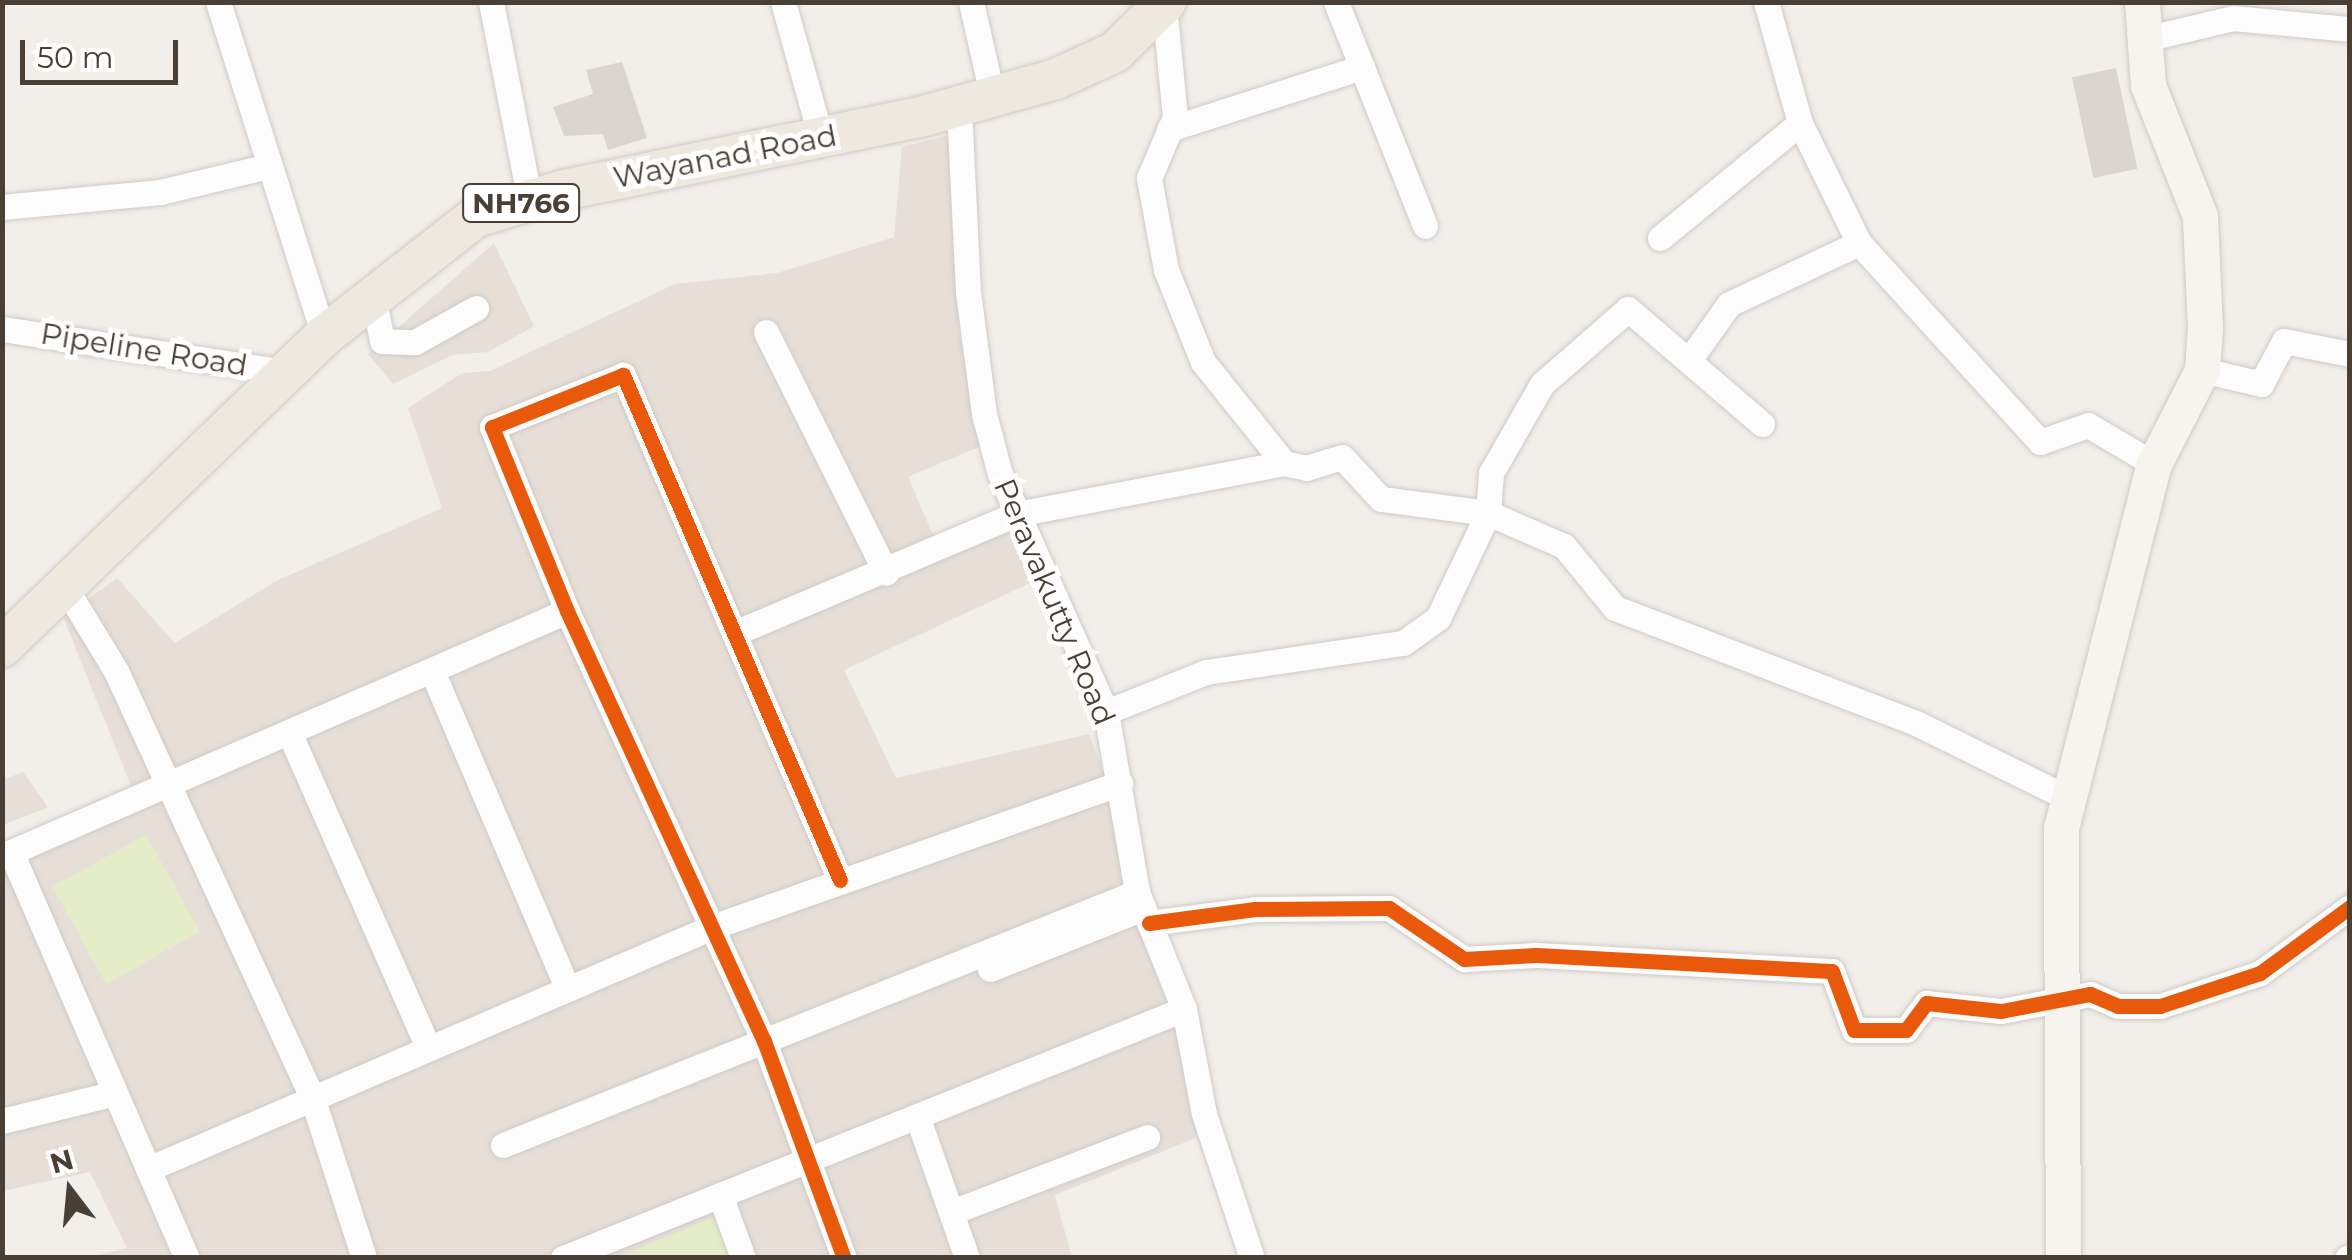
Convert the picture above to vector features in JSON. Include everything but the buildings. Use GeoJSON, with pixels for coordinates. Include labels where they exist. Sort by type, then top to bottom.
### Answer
{"type":"FeatureCollection","features":[{"type":"Feature","properties":{"kind":"highway","name":"Wayanad Road"},"geometry":{"type":"LineString","coordinates":[[2,646],[324,336],[476,217],[530,200],[976,103],[1115,52],[1165,4]]}},
{"type":"Feature","properties":{"kind":"main road"},"geometry":{"type":"LineString","coordinates":[[2063,1258],[2058,996],[2060,828],[2154,464],[2202,370],[2200,216],[2148,86],[2149,38],[2142,2]]}},
{"type":"Feature","properties":{"kind":"street"},"geometry":{"type":"LineString","coordinates":[[218,2],[324,336]]}},
{"type":"Feature","properties":{"kind":"street"},"geometry":{"type":"LineString","coordinates":[[491,2],[530,200]]}},
{"type":"Feature","properties":{"kind":"street"},"geometry":{"type":"LineString","coordinates":[[782,2],[821,138]]}},
{"type":"Feature","properties":{"kind":"street","name":"Peravakutty Road"},"geometry":{"type":"LineString","coordinates":[[971,2],[976,103],[968,292],[984,414],[1017,514],[1106,712],[1143,908],[1184,1009],[1204,1114],[1252,1258]]}},
{"type":"Feature","properties":{"kind":"street"},"geometry":{"type":"LineString","coordinates":[[1336,2],[1425,226]]}},
{"type":"Feature","properties":{"kind":"street"},"geometry":{"type":"LineString","coordinates":[[1766,2],[1800,123],[1859,243],[2040,442],[2088,425],[2154,464]]}},
{"type":"Feature","properties":{"kind":"street"},"geometry":{"type":"LineString","coordinates":[[1165,4],[1175,117],[1149,178],[1166,270],[1203,362],[1284,463]]}},
{"type":"Feature","properties":{"kind":"street"},"geometry":{"type":"LineString","coordinates":[[2149,38],[2233,18],[2310,13],[2350,29]]}},
{"type":"Feature","properties":{"kind":"street"},"geometry":{"type":"LineString","coordinates":[[1169,129],[1362,68]]}},
{"type":"Feature","properties":{"kind":"street"},"geometry":{"type":"LineString","coordinates":[[1660,238],[1800,123]]}},
{"type":"Feature","properties":{"kind":"street"},"geometry":{"type":"LineString","coordinates":[[2,206],[160,192],[268,166]]}},
{"type":"Feature","properties":{"kind":"street"},"geometry":{"type":"LineString","coordinates":[[1690,359],[1729,304],[1859,243]]}},
{"type":"Feature","properties":{"kind":"street"},"geometry":{"type":"LineString","coordinates":[[374,296],[382,341],[415,342],[476,308]]}},
{"type":"Feature","properties":{"kind":"street"},"geometry":{"type":"LineString","coordinates":[[1106,712],[1206,672],[1403,642],[1438,618],[1488,513],[1491,472],[1542,384],[1628,310],[1762,424]]}},
{"type":"Feature","properties":{"kind":"street","name":"Pipeline Road"},"geometry":{"type":"LineString","coordinates":[[2,329],[286,372]]}},
{"type":"Feature","properties":{"kind":"street"},"geometry":{"type":"LineString","coordinates":[[766,332],[886,573]]}},
{"type":"Feature","properties":{"kind":"street"},"geometry":{"type":"LineString","coordinates":[[2202,370],[2261,384],[2284,341],[2350,354]]}},
{"type":"Feature","properties":{"kind":"street"},"geometry":{"type":"LineString","coordinates":[[840,880],[623,374],[492,427],[567,611],[767,1049],[844,1258]]}},
{"type":"Feature","properties":{"kind":"street"},"geometry":{"type":"LineString","coordinates":[[736,632],[886,573],[1017,514],[1284,463],[1307,468],[1342,457],[1381,499],[1488,513],[1564,546],[1615,608],[1916,723],[2068,798]]}},
{"type":"Feature","properties":{"kind":"street"},"geometry":{"type":"LineString","coordinates":[[65,588],[116,671],[164,783],[314,1100],[364,1258]]}},
{"type":"Feature","properties":{"kind":"street"},"geometry":{"type":"LineString","coordinates":[[186,1258],[7,854],[567,611]]}},
{"type":"Feature","properties":{"kind":"street"},"geometry":{"type":"LineString","coordinates":[[432,671],[566,985]]}},
{"type":"Feature","properties":{"kind":"street"},"geometry":{"type":"LineString","coordinates":[[289,732],[426,1043]]}},
{"type":"Feature","properties":{"kind":"street"},"geometry":{"type":"LineString","coordinates":[[148,1169],[314,1100],[426,1043],[712,926],[1120,782]]}},
{"type":"Feature","properties":{"kind":"street"},"geometry":{"type":"LineString","coordinates":[[504,1146],[1143,908],[1389,908],[1464,959],[1536,954],[1832,970],[1854,1030],[1906,1030],[1926,1003],[2002,1011],[2058,996],[2090,994],[2118,1006],[2170,1002],[2204,985],[2260,973],[2350,907]]}},
{"type":"Feature","properties":{"kind":"street"},"geometry":{"type":"LineString","coordinates":[[563,1258],[1184,1009]]}},
{"type":"Feature","properties":{"kind":"street"},"geometry":{"type":"LineString","coordinates":[[2,1122],[115,1092]]}},
{"type":"Feature","properties":{"kind":"street"},"geometry":{"type":"LineString","coordinates":[[917,1116],[967,1258]]}},
{"type":"Feature","properties":{"kind":"street"},"geometry":{"type":"LineString","coordinates":[[952,1212],[1147,1138]]}},
{"type":"Feature","properties":{"kind":"street"},"geometry":{"type":"LineString","coordinates":[[720,1195],[744,1258]]}},
{"type":"Feature","properties":{"kind":"shaded area"},"geometry":{"type":"Polygon","coordinates":[[[949,135],[959,332],[981,446],[908,477],[937,544],[1005,512],[1039,579],[844,670],[896,778],[1089,734],[1113,796],[1131,904],[1176,1027],[1198,1137],[1055,1195],[1072,1258],[88,1257],[127,1248],[90,1172],[3,1191],[3,844],[131,786],[63,617],[117,578],[175,643],[276,581],[442,508],[408,408],[462,373],[490,371],[675,284],[777,273],[894,237],[902,147],[949,135]]]}},
{"type":"Feature","properties":{"kind":"shaded area"},"geometry":{"type":"Polygon","coordinates":[[[494,243],[534,326],[488,352],[452,355],[393,384],[368,354],[494,243]]]}},
{"type":"Feature","properties":{"kind":"shaded area"},"geometry":{"type":"Polygon","coordinates":[[[23,772],[48,807],[3,825],[3,780],[23,772]]]}},
{"type":"Feature","properties":{"kind":"green space"},"geometry":{"type":"Polygon","coordinates":[[[146,835],[200,932],[106,984],[52,887],[146,835]]]}},
{"type":"Feature","properties":{"kind":"green space"},"geometry":{"type":"Polygon","coordinates":[[[714,1217],[731,1257],[617,1258],[714,1217]]]}},
{"type":"Feature","properties":{"kind":"cycle path"},"geometry":{"type":"LineString","coordinates":[[840,880],[623,375],[492,427],[567,611],[764,1041],[844,1258]]}},
{"type":"Feature","properties":{"kind":"cycle path"},"geometry":{"type":"LineString","coordinates":[[1149,923],[1255,909],[1389,908],[1464,959],[1536,955],[1832,971],[1854,1030],[1906,1030],[1926,1003],[2001,1011],[2090,994],[2118,1006],[2160,1006],[2260,973],[2350,907]]}}]}
